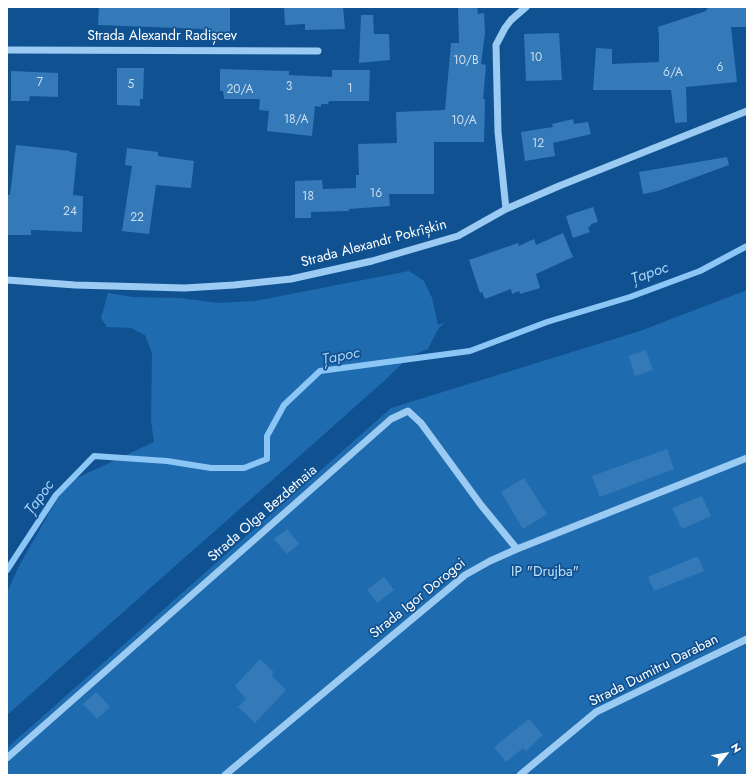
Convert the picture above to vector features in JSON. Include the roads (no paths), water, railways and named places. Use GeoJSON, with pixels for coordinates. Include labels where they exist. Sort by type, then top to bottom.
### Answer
{"type":"FeatureCollection","features":[{"type":"Feature","properties":{"kind":"street"},"geometry":{"type":"LineString","coordinates":[[506,209],[498,132],[496,45],[504,28],[526,7]]}},
{"type":"Feature","properties":{"kind":"street","name":"Strada Alexandr Radișcev"},"geometry":{"type":"LineString","coordinates":[[7,50],[318,50]]}},
{"type":"Feature","properties":{"kind":"street","name":"Strada Alexandr Pokrîșkin"},"geometry":{"type":"LineString","coordinates":[[7,280],[75,286],[185,288],[291,279],[372,261],[439,242],[471,229],[506,209],[599,169],[747,111]]}},
{"type":"Feature","properties":{"kind":"street","name":"Strada Olga Bezdetnaia"},"geometry":{"type":"LineString","coordinates":[[7,758],[391,419],[408,411],[421,423],[481,505],[517,549]]}},
{"type":"Feature","properties":{"kind":"street","name":"Strada Igor Dorogoi"},"geometry":{"type":"LineString","coordinates":[[225,775],[465,575],[490,561],[517,549],[747,458]]}},
{"type":"Feature","properties":{"kind":"street","name":"Strada Dumitru Daraban"},"geometry":{"type":"LineString","coordinates":[[520,775],[596,712],[747,639]]}},
{"type":"Feature","properties":{"kind":"waterway","name":"Țapoc"},"geometry":{"type":"LineString","coordinates":[[7,570],[56,495],[94,456],[167,461],[211,468],[244,468],[267,459],[267,436],[284,405],[320,371],[470,351],[547,322],[630,297],[700,271],[747,246]]}},
{"type":"Feature","properties":{"kind":"park label","name":"IP \"Drujba\""},"geometry":{"type":"Point","coordinates":[545,573]}}]}
